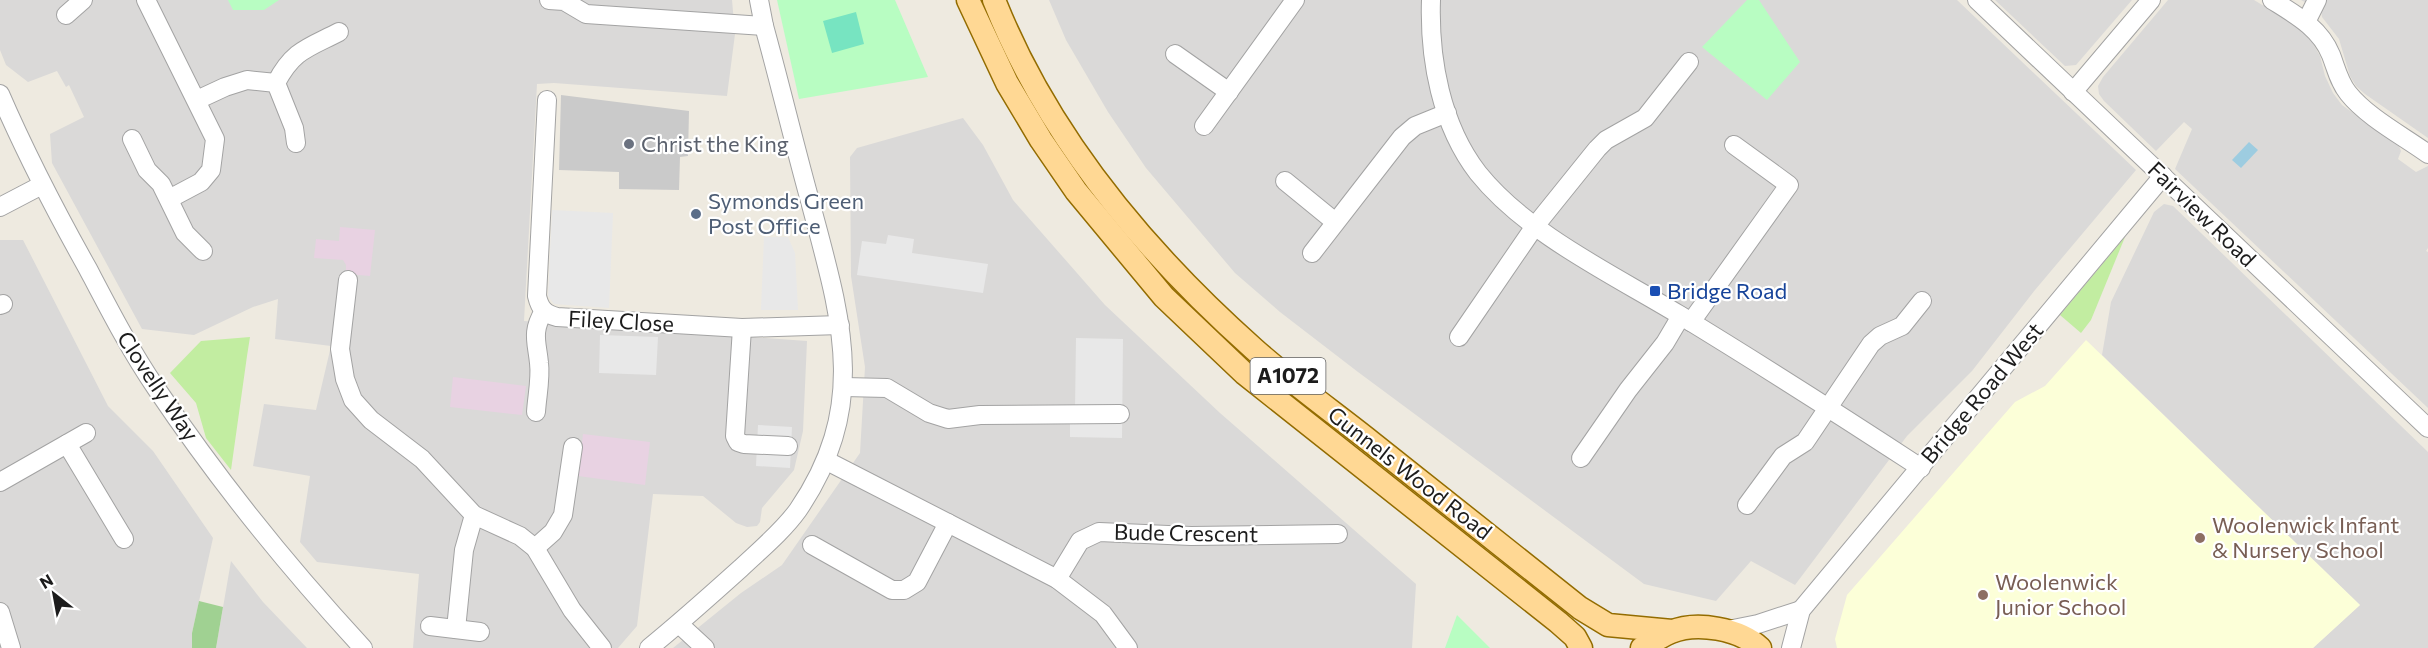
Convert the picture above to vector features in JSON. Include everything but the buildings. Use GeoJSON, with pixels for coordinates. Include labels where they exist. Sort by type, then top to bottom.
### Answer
{"type":"FeatureCollection","features":[{"type":"Feature","properties":{"kind":"main road","name":"Gunnels Wood Road"},"geometry":{"type":"LineString","coordinates":[[968,0],[1007,83],[1041,140],[1076,191],[1164,297],[1245,374],[1558,622],[1575,637],[1581,648]]}},
{"type":"Feature","properties":{"kind":"main road","name":"Gunnels Wood Road"},"geometry":{"type":"LineString","coordinates":[[994,0],[1044,103],[1079,156],[1127,220],[1191,291],[1255,350],[1580,608],[1608,624],[1672,631],[1700,628],[1728,630],[1760,648]]}},
{"type":"Feature","properties":{"kind":"main road","name":"Gunnels Wood Road"},"geometry":{"type":"LineString","coordinates":[[1642,648],[1672,631]]}},
{"type":"Feature","properties":{"kind":"street"},"geometry":{"type":"LineString","coordinates":[[66,15],[83,0]]}},
{"type":"Feature","properties":{"kind":"street"},"geometry":{"type":"LineString","coordinates":[[146,0],[215,139],[211,170],[201,182],[169,199]]}},
{"type":"Feature","properties":{"kind":"street"},"geometry":{"type":"LineString","coordinates":[[549,0],[564,1],[586,14],[764,26]]}},
{"type":"Feature","properties":{"kind":"street"},"geometry":{"type":"LineString","coordinates":[[649,648],[679,624],[766,545],[797,511],[827,461],[839,422],[844,387],[844,356],[834,294],[759,0]]}},
{"type":"Feature","properties":{"kind":"street"},"geometry":{"type":"LineString","coordinates":[[1204,126],[1295,0]]}},
{"type":"Feature","properties":{"kind":"street"},"geometry":{"type":"LineString","coordinates":[[1431,0],[1432,38],[1437,81],[1447,113],[1478,172],[1535,226],[1600,269],[1769,370],[1921,468]]}},
{"type":"Feature","properties":{"kind":"street","name":"Fairview Road"},"geometry":{"type":"LineString","coordinates":[[1977,0],[2428,428]]}},
{"type":"Feature","properties":{"kind":"street"},"geometry":{"type":"LineString","coordinates":[[2073,92],[2151,0]]}},
{"type":"Feature","properties":{"kind":"street"},"geometry":{"type":"LineString","coordinates":[[2306,21],[2317,0]]}},
{"type":"Feature","properties":{"kind":"street"},"geometry":{"type":"LineString","coordinates":[[2277,2],[2306,21],[2324,41],[2345,90],[2356,103],[2428,154]]}},
{"type":"Feature","properties":{"kind":"street"},"geometry":{"type":"LineString","coordinates":[[296,143],[294,128],[276,83],[285,65],[293,56],[339,32]]}},
{"type":"Feature","properties":{"kind":"street"},"geometry":{"type":"LineString","coordinates":[[1175,54],[1229,93]]}},
{"type":"Feature","properties":{"kind":"street"},"geometry":{"type":"LineString","coordinates":[[1459,337],[1535,226],[1597,148],[1606,140],[1645,118],[1689,62]]}},
{"type":"Feature","properties":{"kind":"street"},"geometry":{"type":"LineString","coordinates":[[197,100],[247,80],[276,83]]}},
{"type":"Feature","properties":{"kind":"street","name":"Clovelly Way"},"geometry":{"type":"LineString","coordinates":[[0,94],[42,185],[117,323],[155,387],[246,511],[321,602],[363,648]]}},
{"type":"Feature","properties":{"kind":"street","name":"Filey Close"},"geometry":{"type":"LineString","coordinates":[[547,100],[537,296],[544,312],[557,317],[742,328],[840,326]]}},
{"type":"Feature","properties":{"kind":"street"},"geometry":{"type":"LineString","coordinates":[[1312,253],[1334,221],[1402,137],[1415,126],[1447,113]]}},
{"type":"Feature","properties":{"kind":"street"},"geometry":{"type":"LineString","coordinates":[[132,139],[147,170],[161,184],[185,233],[203,251]]}},
{"type":"Feature","properties":{"kind":"street"},"geometry":{"type":"LineString","coordinates":[[1581,458],[1628,390],[1789,185],[1734,145]]}},
{"type":"Feature","properties":{"kind":"street","name":"Bridge Road West"},"geometry":{"type":"LineString","coordinates":[[1802,610],[2163,176]]}},
{"type":"Feature","properties":{"kind":"street"},"geometry":{"type":"LineString","coordinates":[[1285,181],[1334,221]]}},
{"type":"Feature","properties":{"kind":"street"},"geometry":{"type":"LineString","coordinates":[[0,207],[42,185]]}},
{"type":"Feature","properties":{"kind":"street"},"geometry":{"type":"LineString","coordinates":[[348,280],[340,349],[345,379],[353,400],[371,420],[422,459],[474,515],[520,536],[535,548],[572,610],[603,648]]}},
{"type":"Feature","properties":{"kind":"street"},"geometry":{"type":"LineString","coordinates":[[1747,505],[1783,456],[1805,442],[1871,344],[1880,336],[1902,327],[1922,301]]}},
{"type":"Feature","properties":{"kind":"street"},"geometry":{"type":"LineString","coordinates":[[536,412],[540,362],[536,353],[537,323],[544,312]]}},
{"type":"Feature","properties":{"kind":"street"},"geometry":{"type":"LineString","coordinates":[[742,328],[735,436],[738,442],[744,444],[788,446]]}},
{"type":"Feature","properties":{"kind":"street"},"geometry":{"type":"LineString","coordinates":[[844,387],[887,388],[929,413],[948,419],[980,415],[1120,414]]}},
{"type":"Feature","properties":{"kind":"street"},"geometry":{"type":"LineString","coordinates":[[0,482],[86,433]]}},
{"type":"Feature","properties":{"kind":"street"},"geometry":{"type":"LineString","coordinates":[[67,444],[124,539]]}},
{"type":"Feature","properties":{"kind":"street"},"geometry":{"type":"LineString","coordinates":[[535,548],[553,532],[563,515],[573,447]]}},
{"type":"Feature","properties":{"kind":"street"},"geometry":{"type":"LineString","coordinates":[[827,461],[1057,579],[1103,614],[1128,648]]}},
{"type":"Feature","properties":{"kind":"street"},"geometry":{"type":"LineString","coordinates":[[456,629],[464,550],[474,515]]}},
{"type":"Feature","properties":{"kind":"street"},"geometry":{"type":"LineString","coordinates":[[812,545],[892,590],[904,590],[917,582],[948,523]]}},
{"type":"Feature","properties":{"kind":"street","name":"Bude Crescent"},"geometry":{"type":"LineString","coordinates":[[1057,579],[1080,541],[1099,532],[1191,536],[1338,534]]}},
{"type":"Feature","properties":{"kind":"street"},"geometry":{"type":"LineString","coordinates":[[1728,630],[1758,624],[1802,610]]}},
{"type":"Feature","properties":{"kind":"street"},"geometry":{"type":"LineString","coordinates":[[1791,648],[1802,610]]}},
{"type":"Feature","properties":{"kind":"street"},"geometry":{"type":"LineString","coordinates":[[0,612],[11,648]]}},
{"type":"Feature","properties":{"kind":"street"},"geometry":{"type":"LineString","coordinates":[[679,624],[705,648]]}},
{"type":"Feature","properties":{"kind":"street"},"geometry":{"type":"LineString","coordinates":[[430,626],[480,632]]}},
{"type":"Feature","properties":{"kind":"shaded area"},"geometry":{"type":"Polygon","coordinates":[[[0,0],[732,0],[735,34],[727,96],[554,83],[537,84],[524,321],[807,341],[803,431],[794,470],[762,508],[760,522],[757,526],[747,527],[736,523],[703,496],[653,494],[637,626],[618,648],[413,648],[419,574],[317,562],[300,542],[310,476],[253,466],[264,404],[316,410],[331,346],[275,339],[278,299],[253,307],[194,335],[142,329],[52,163],[50,134],[84,117],[69,85],[66,87],[57,71],[28,82],[6,65],[0,50],[0,0]]]}},
{"type":"Feature","properties":{"kind":"shaded area"},"geometry":{"type":"Polygon","coordinates":[[[1049,0],[1957,0],[2136,170],[2035,290],[1972,371],[1907,436],[1795,585],[1751,561],[1716,601],[1644,584],[1358,372],[1280,312],[1235,273],[1146,168],[1108,112],[1066,40],[1049,0]]]}},
{"type":"Feature","properties":{"kind":"shaded area"},"geometry":{"type":"Polygon","coordinates":[[[1995,0],[2132,0],[2076,65],[2065,66],[1995,0]]]}},
{"type":"Feature","properties":{"kind":"shaded area"},"geometry":{"type":"Polygon","coordinates":[[[2168,0],[2254,0],[2297,26],[2312,42],[2320,56],[2325,76],[2342,105],[2399,146],[2401,151],[2398,159],[2416,172],[2428,166],[2428,248],[2426,251],[2428,252],[2428,408],[2175,169],[2192,129],[2184,122],[2156,151],[2099,94],[2098,86],[2103,77],[2168,0]]]}},
{"type":"Feature","properties":{"kind":"shaded area"},"geometry":{"type":"Polygon","coordinates":[[[2301,0],[2428,0],[2428,138],[2356,86],[2350,76],[2339,39],[2322,17],[2321,11],[2301,0]]]}},
{"type":"Feature","properties":{"kind":"shaded area"},"geometry":{"type":"Polygon","coordinates":[[[561,95],[689,111],[688,156],[680,157],[679,190],[619,189],[619,172],[559,170],[561,95]]]}},
{"type":"Feature","properties":{"kind":"shaded area"},"geometry":{"type":"Polygon","coordinates":[[[963,118],[983,145],[1013,200],[1105,305],[1220,413],[1416,584],[1412,648],[673,648],[741,593],[782,565],[860,453],[865,367],[851,276],[850,157],[857,148],[963,118]]]}},
{"type":"Feature","properties":{"kind":"shaded area"},"geometry":{"type":"Polygon","coordinates":[[[2164,204],[2173,206],[2428,452],[2428,648],[2313,648],[2360,605],[2102,355],[2111,302],[2154,212],[2164,204]]]}},
{"type":"Feature","properties":{"kind":"shaded area"},"geometry":{"type":"Polygon","coordinates":[[[552,210],[613,213],[609,308],[554,304],[548,296],[552,210]]]}},
{"type":"Feature","properties":{"kind":"shaded area"},"geometry":{"type":"Polygon","coordinates":[[[340,227],[375,230],[370,276],[346,274],[346,265],[343,260],[314,258],[316,239],[339,241],[340,227]]]}},
{"type":"Feature","properties":{"kind":"shaded area"},"geometry":{"type":"Polygon","coordinates":[[[888,235],[914,239],[912,253],[988,264],[983,293],[857,275],[862,241],[886,244],[888,235]]]}},
{"type":"Feature","properties":{"kind":"shaded area"},"geometry":{"type":"Polygon","coordinates":[[[764,237],[788,237],[795,253],[798,310],[761,310],[764,237]]]}},
{"type":"Feature","properties":{"kind":"shaded area"},"geometry":{"type":"Polygon","coordinates":[[[0,240],[23,240],[108,406],[153,451],[213,538],[192,633],[192,648],[0,648],[0,240]]]}},
{"type":"Feature","properties":{"kind":"shaded area"},"geometry":{"type":"Polygon","coordinates":[[[600,335],[658,337],[656,375],[599,373],[600,335]]]}},
{"type":"Feature","properties":{"kind":"shaded area"},"geometry":{"type":"Polygon","coordinates":[[[1076,338],[1123,339],[1122,438],[1070,437],[1070,411],[1075,410],[1076,338]]]}},
{"type":"Feature","properties":{"kind":"shaded area"},"geometry":{"type":"Polygon","coordinates":[[[2086,340],[2360,605],[2313,648],[1837,648],[1835,639],[1847,595],[2015,402],[2045,386],[2086,340]]]}},
{"type":"Feature","properties":{"kind":"shaded area"},"geometry":{"type":"Polygon","coordinates":[[[453,377],[526,386],[522,415],[450,407],[453,377]]]}},
{"type":"Feature","properties":{"kind":"shaded area"},"geometry":{"type":"Polygon","coordinates":[[[758,425],[792,427],[790,468],[756,466],[758,425]]]}},
{"type":"Feature","properties":{"kind":"shaded area"},"geometry":{"type":"Polygon","coordinates":[[[583,434],[650,442],[645,485],[578,476],[583,434]]]}},
{"type":"Feature","properties":{"kind":"shaded area"},"geometry":{"type":"Polygon","coordinates":[[[231,561],[263,602],[307,648],[216,648],[231,561]]]}},
{"type":"Feature","properties":{"kind":"green space"},"geometry":{"type":"Polygon","coordinates":[[[228,0],[279,0],[264,10],[233,10],[228,0]]]}},
{"type":"Feature","properties":{"kind":"green space"},"geometry":{"type":"Polygon","coordinates":[[[777,0],[895,0],[928,77],[799,99],[777,0]]]}},
{"type":"Feature","properties":{"kind":"green space"},"geometry":{"type":"Polygon","coordinates":[[[1747,0],[1759,0],[1800,62],[1767,100],[1702,47],[1747,0]]]}},
{"type":"Feature","properties":{"kind":"green space"},"geometry":{"type":"Polygon","coordinates":[[[856,12],[864,44],[832,53],[823,21],[856,12]]]}},
{"type":"Feature","properties":{"kind":"green space"},"geometry":{"type":"Polygon","coordinates":[[[2125,237],[2091,320],[2081,333],[2060,315],[2125,237]]]}},
{"type":"Feature","properties":{"kind":"green space"},"geometry":{"type":"Polygon","coordinates":[[[250,337],[231,470],[206,438],[196,403],[170,373],[201,341],[250,337]]]}},
{"type":"Feature","properties":{"kind":"green space"},"geometry":{"type":"Polygon","coordinates":[[[199,601],[223,607],[216,648],[192,648],[192,633],[199,601]]]}},
{"type":"Feature","properties":{"kind":"green space"},"geometry":{"type":"Polygon","coordinates":[[[1457,615],[1490,648],[1445,648],[1457,615]]]}},
{"type":"Feature","properties":{"kind":"water"},"geometry":{"type":"Polygon","coordinates":[[[2249,142],[2258,150],[2241,168],[2232,160],[2249,142]]]}},
{"type":"Feature","properties":{"kind":"place","name":"Christ the King"},"geometry":{"type":"Point","coordinates":[629,144]}},
{"type":"Feature","properties":{"kind":"place","name":"Symonds Green Post Office"},"geometry":{"type":"Point","coordinates":[696,214]}},
{"type":"Feature","properties":{"kind":"place","name":"Bridge Road"},"geometry":{"type":"Point","coordinates":[1655,291]}},
{"type":"Feature","properties":{"kind":"place","name":"Woolenwick Infant & Nursery School"},"geometry":{"type":"Point","coordinates":[2200,538]}},
{"type":"Feature","properties":{"kind":"place","name":"Woolenwick Junior School"},"geometry":{"type":"Point","coordinates":[1983,595]}}]}
